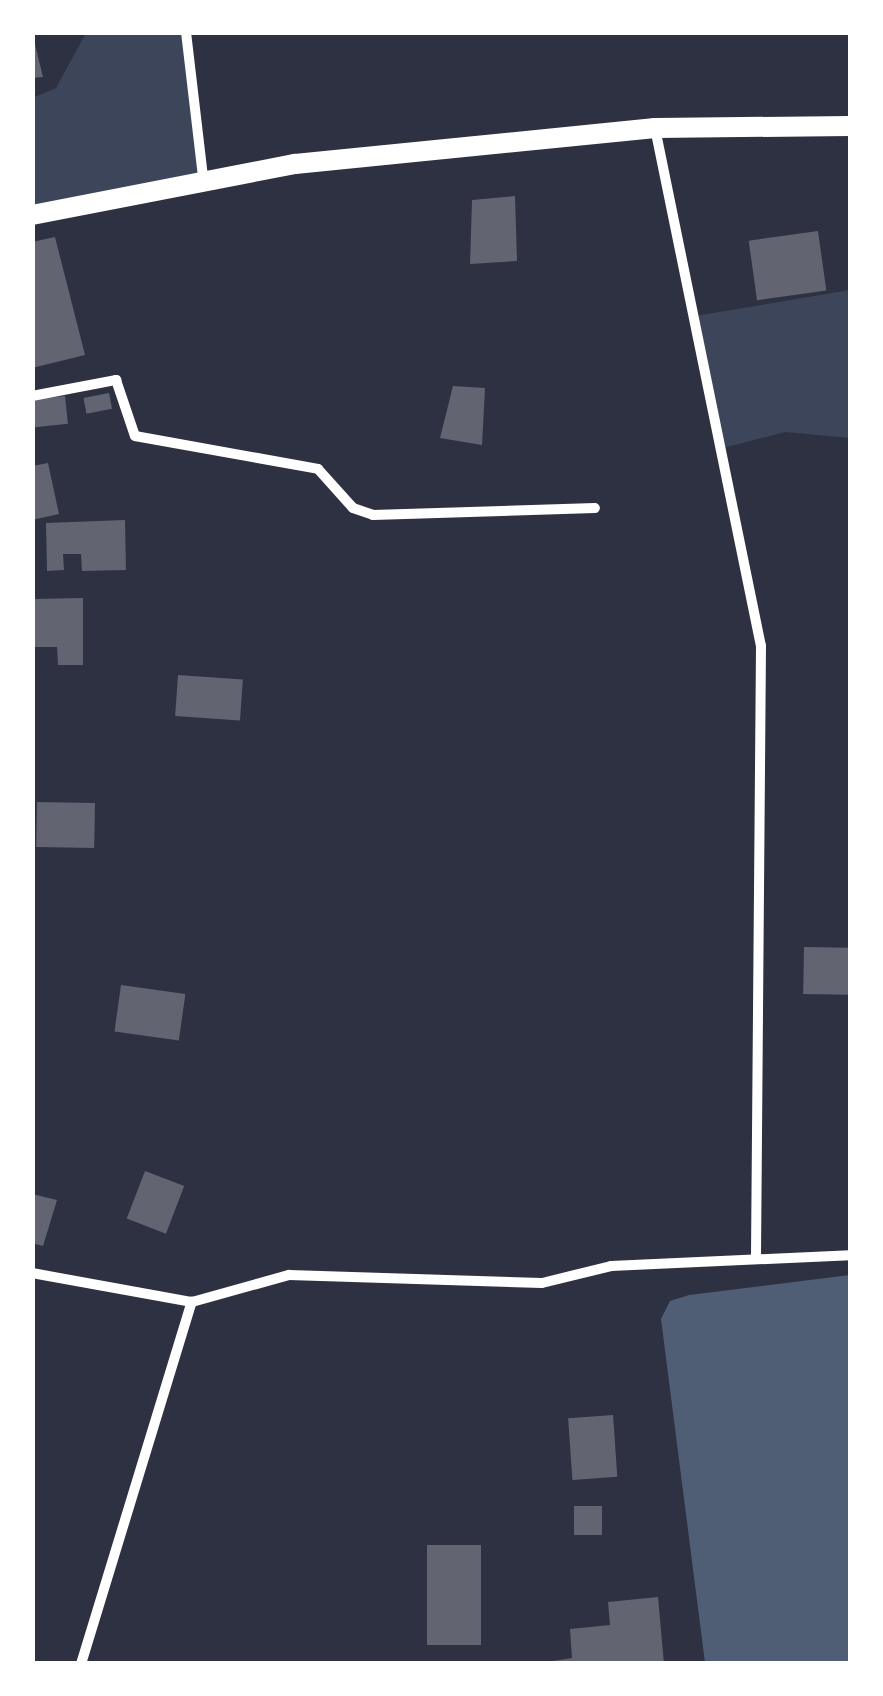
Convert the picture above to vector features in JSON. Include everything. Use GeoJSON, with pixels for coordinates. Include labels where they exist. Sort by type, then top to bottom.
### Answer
{"type":"FeatureCollection","features":[{"type":"Feature","properties":{"kind":"main road"},"geometry":{"type":"LineString","coordinates":[[32,215],[203,176],[655,128],[850,126]]}},
{"type":"Feature","properties":{"kind":"street"},"geometry":{"type":"LineString","coordinates":[[186,32],[203,176]]}},
{"type":"Feature","properties":{"kind":"street"},"geometry":{"type":"LineString","coordinates":[[655,128],[761,646],[756,1259]]}},
{"type":"Feature","properties":{"kind":"street"},"geometry":{"type":"LineString","coordinates":[[32,396],[116,380],[135,436],[318,469],[353,508],[373,515],[595,508]]}},
{"type":"Feature","properties":{"kind":"street"},"geometry":{"type":"LineString","coordinates":[[32,1273],[192,1302],[289,1275],[542,1282],[610,1266],[850,1254]]}},
{"type":"Feature","properties":{"kind":"street"},"geometry":{"type":"LineString","coordinates":[[81,1664],[192,1302]]}},
{"type":"Feature","properties":{"kind":"shaded area"},"geometry":{"type":"Polygon","coordinates":[[[86,33],[186,33],[203,176],[33,215],[32,98],[56,88],[86,33]]]}},
{"type":"Feature","properties":{"kind":"shaded area"},"geometry":{"type":"Polygon","coordinates":[[[850,290],[850,438],[785,432],[723,448],[695,316],[850,290]]]}},
{"type":"Feature","properties":{"kind":"shaded area"},"geometry":{"type":"Polygon","coordinates":[[[850,1275],[850,1663],[705,1663],[661,1319],[670,1301],[689,1295],[850,1275]]]}},
{"type":"Feature","properties":{"kind":"building"},"geometry":{"type":"Polygon","coordinates":[[[32,32],[43,77],[32,78],[32,32]]]}},
{"type":"Feature","properties":{"kind":"building"},"geometry":{"type":"Polygon","coordinates":[[[515,196],[517,261],[470,264],[472,200],[515,196]]]}},
{"type":"Feature","properties":{"kind":"building"},"geometry":{"type":"Polygon","coordinates":[[[818,231],[826,290],[757,300],[749,241],[818,231]]]}},
{"type":"Feature","properties":{"kind":"building"},"geometry":{"type":"Polygon","coordinates":[[[55,237],[85,355],[32,368],[32,242],[55,237]]]}},
{"type":"Feature","properties":{"kind":"building"},"geometry":{"type":"Polygon","coordinates":[[[453,386],[485,388],[482,445],[440,438],[453,386]]]}},
{"type":"Feature","properties":{"kind":"building"},"geometry":{"type":"Polygon","coordinates":[[[109,393],[112,409],[87,414],[83,398],[109,393]]]}},
{"type":"Feature","properties":{"kind":"building"},"geometry":{"type":"Polygon","coordinates":[[[65,396],[68,424],[35,427],[32,399],[65,396]]]}},
{"type":"Feature","properties":{"kind":"building"},"geometry":{"type":"Polygon","coordinates":[[[48,463],[59,514],[32,520],[32,466],[48,463]]]}},
{"type":"Feature","properties":{"kind":"building"},"geometry":{"type":"Polygon","coordinates":[[[125,520],[126,570],[82,571],[81,554],[63,554],[64,570],[47,571],[46,523],[125,520]]]}},
{"type":"Feature","properties":{"kind":"building"},"geometry":{"type":"Polygon","coordinates":[[[83,598],[83,665],[58,665],[57,647],[32,647],[32,599],[83,598]]]}},
{"type":"Feature","properties":{"kind":"building"},"geometry":{"type":"Polygon","coordinates":[[[178,675],[243,680],[240,720],[175,716],[178,675]]]}},
{"type":"Feature","properties":{"kind":"building"},"geometry":{"type":"Polygon","coordinates":[[[37,802],[95,803],[94,848],[36,847],[37,802]]]}},
{"type":"Feature","properties":{"kind":"building"},"geometry":{"type":"Polygon","coordinates":[[[804,947],[850,948],[849,995],[803,994],[804,947]]]}},
{"type":"Feature","properties":{"kind":"building"},"geometry":{"type":"Polygon","coordinates":[[[121,985],[185,994],[179,1041],[114,1032],[121,985]]]}},
{"type":"Feature","properties":{"kind":"building"},"geometry":{"type":"Polygon","coordinates":[[[145,1171],[184,1186],[166,1234],[127,1219],[145,1171]]]}},
{"type":"Feature","properties":{"kind":"building"},"geometry":{"type":"Polygon","coordinates":[[[32,1194],[57,1200],[43,1246],[32,1243],[32,1194]]]}},
{"type":"Feature","properties":{"kind":"building"},"geometry":{"type":"Polygon","coordinates":[[[613,1415],[617,1477],[572,1480],[568,1418],[613,1415]]]}},
{"type":"Feature","properties":{"kind":"building"},"geometry":{"type":"Polygon","coordinates":[[[574,1506],[602,1506],[602,1535],[574,1535],[574,1506]]]}},
{"type":"Feature","properties":{"kind":"building"},"geometry":{"type":"Polygon","coordinates":[[[427,1545],[481,1545],[481,1645],[427,1645],[427,1545]]]}},
{"type":"Feature","properties":{"kind":"building"},"geometry":{"type":"Polygon","coordinates":[[[658,1597],[664,1664],[535,1664],[572,1658],[570,1629],[610,1625],[608,1602],[658,1597]]]}}]}
